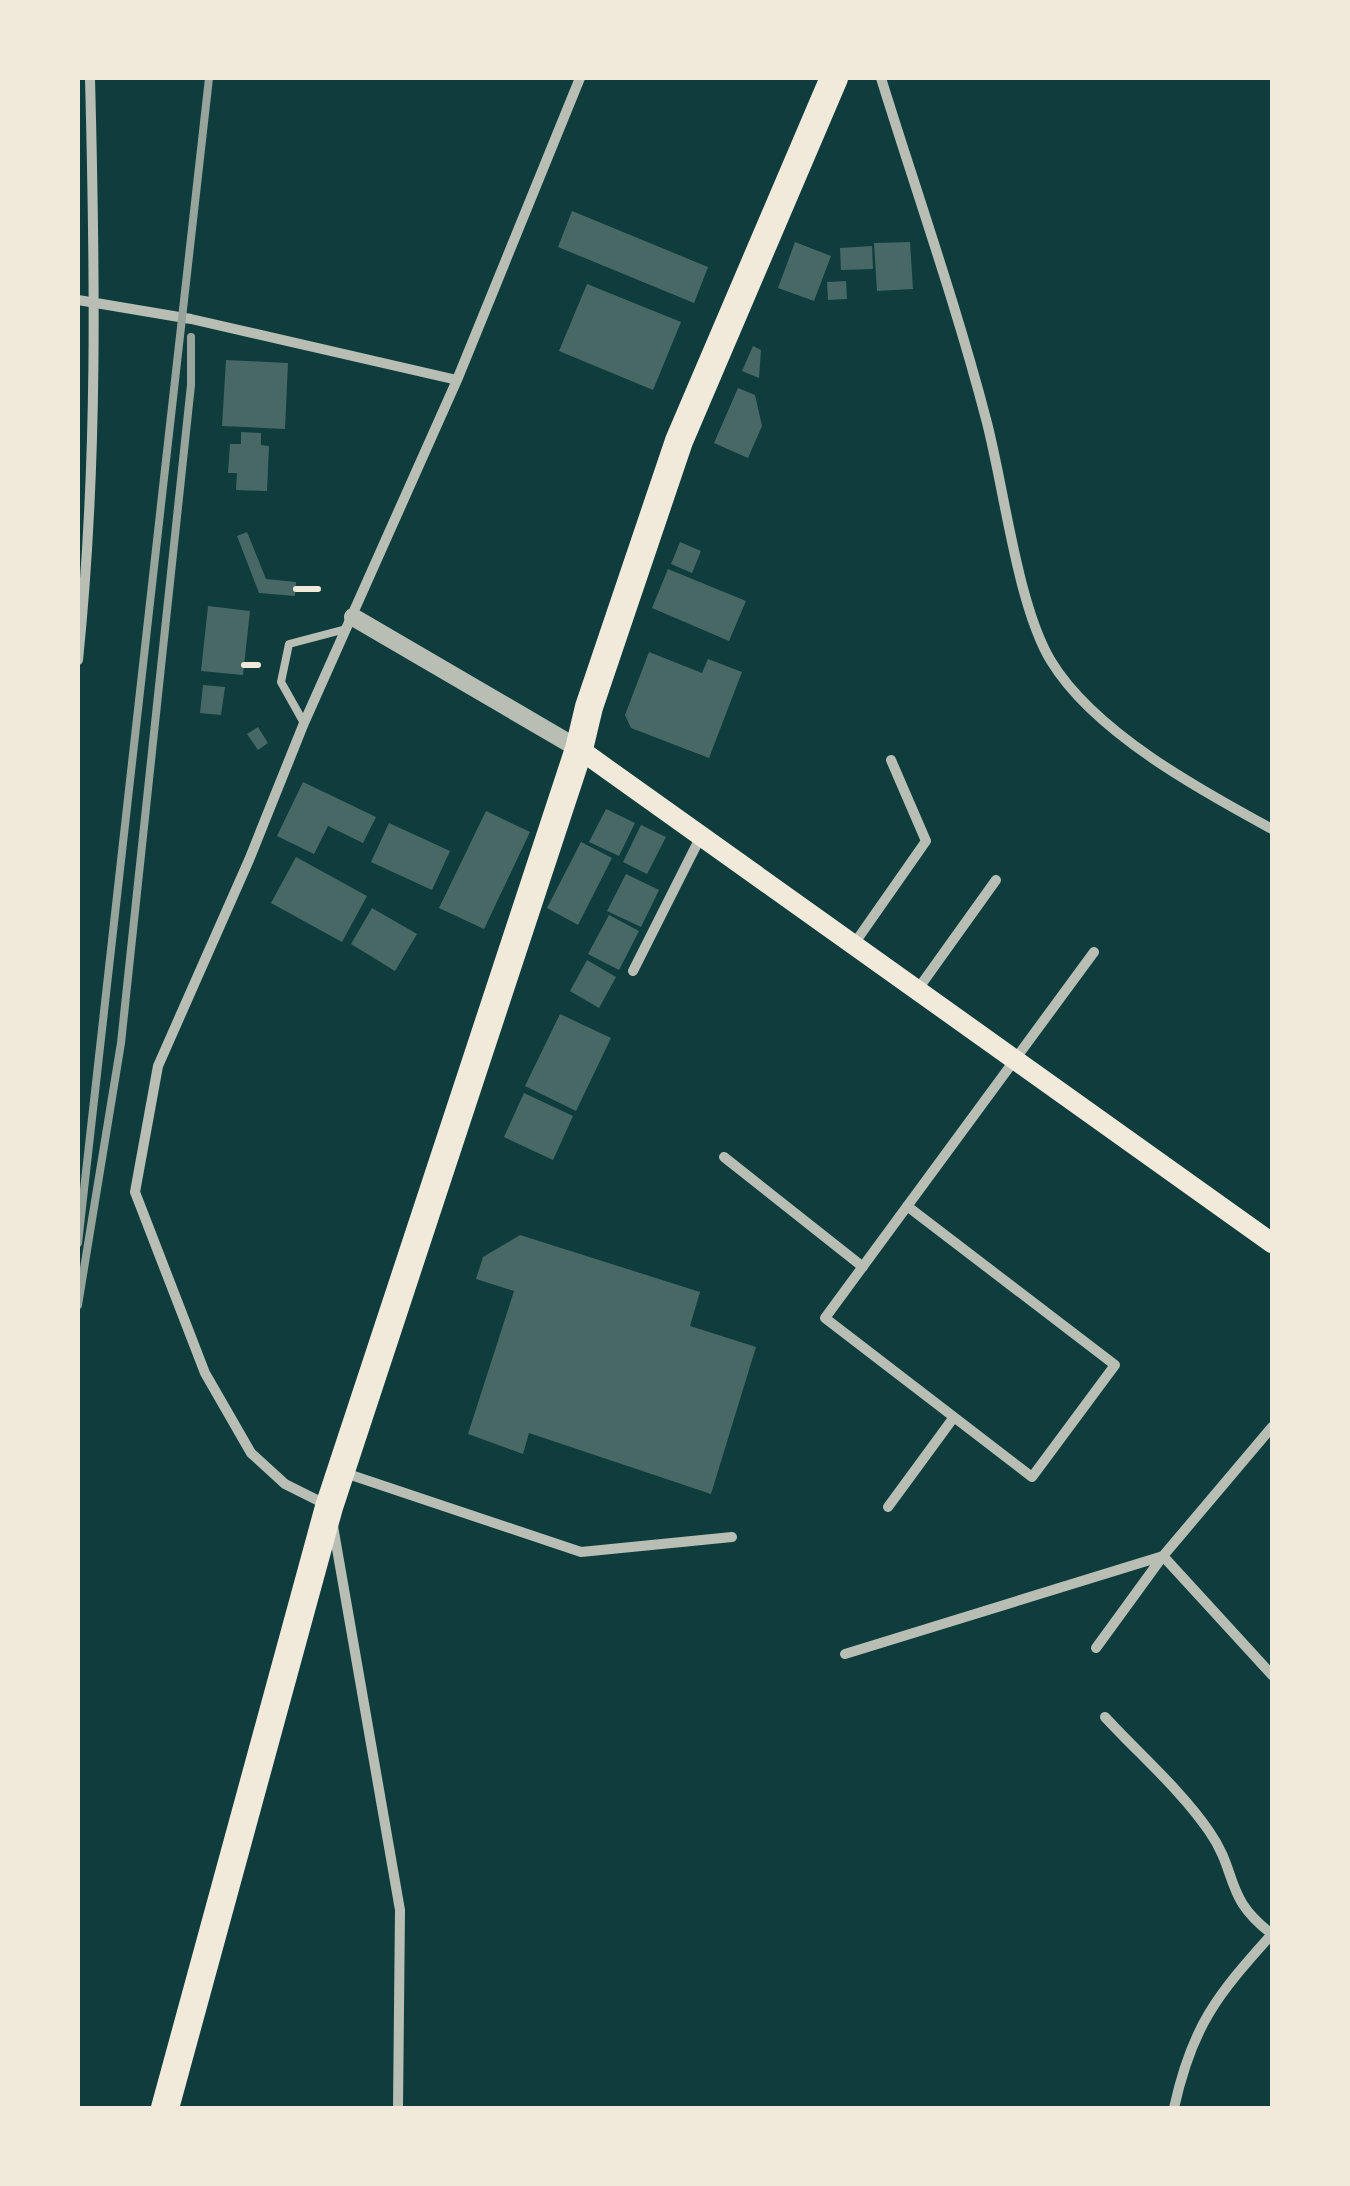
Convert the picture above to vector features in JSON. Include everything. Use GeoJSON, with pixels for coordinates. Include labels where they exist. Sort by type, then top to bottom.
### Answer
{"type":"FeatureCollection","features":[{"type":"Feature","properties":{"kind":"highway"},"geometry":{"type":"LineString","coordinates":[[165,2108],[330,1506],[580,749],[589,706],[679,442],[834,78]]}},
{"type":"Feature","properties":{"kind":"main road"},"geometry":{"type":"LineString","coordinates":[[580,749],[1272,1243]]}},
{"type":"Feature","properties":{"kind":"street"},"geometry":{"type":"LineString","coordinates":[[78,660],[96,305],[90,78]]}},
{"type":"Feature","properties":{"kind":"street"},"geometry":{"type":"LineString","coordinates":[[398,2108],[398,1894],[330,1506],[286,1484],[251,1452],[206,1372],[135,1192],[158,1066],[250,860],[304,722],[456,380],[580,78]]}},
{"type":"Feature","properties":{"kind":"street"},"geometry":{"type":"LineString","coordinates":[[881,78],[986,417],[1034,621],[1050,659],[1076,696],[1112,728],[1272,829]]}},
{"type":"Feature","properties":{"kind":"street"},"geometry":{"type":"LineString","coordinates":[[78,300],[191,320],[456,380]]}},
{"type":"Feature","properties":{"kind":"street"},"geometry":{"type":"LineString","coordinates":[[350,623],[580,749]]}},
{"type":"Feature","properties":{"kind":"street"},"geometry":{"type":"LineString","coordinates":[[854,944],[926,841],[892,760]]}},
{"type":"Feature","properties":{"kind":"street"},"geometry":{"type":"LineString","coordinates":[[633,971],[701,835]]}},
{"type":"Feature","properties":{"kind":"street"},"geometry":{"type":"LineString","coordinates":[[918,989],[996,880]]}},
{"type":"Feature","properties":{"kind":"street"},"geometry":{"type":"LineString","coordinates":[[907,1206],[1115,1365],[1032,1477],[825,1318],[907,1206],[1016,1059],[1094,952]]}},
{"type":"Feature","properties":{"kind":"street"},"geometry":{"type":"LineString","coordinates":[[724,1157],[863,1267]]}},
{"type":"Feature","properties":{"kind":"street"},"geometry":{"type":"LineString","coordinates":[[888,1506],[954,1417]]}},
{"type":"Feature","properties":{"kind":"street"},"geometry":{"type":"LineString","coordinates":[[1096,1648],[1163,1556],[1272,1427]]}},
{"type":"Feature","properties":{"kind":"street"},"geometry":{"type":"LineString","coordinates":[[341,1472],[581,1552],[732,1537]]}},
{"type":"Feature","properties":{"kind":"street"},"geometry":{"type":"LineString","coordinates":[[844,1654],[1163,1556]]}},
{"type":"Feature","properties":{"kind":"street"},"geometry":{"type":"LineString","coordinates":[[1163,1556],[1272,1675]]}},
{"type":"Feature","properties":{"kind":"street"},"geometry":{"type":"LineString","coordinates":[[1105,1717],[1207,1828],[1246,1915],[1272,1934],[1222,1991],[1196,2029],[1174,2108]]}},
{"type":"Feature","properties":{"kind":"lane"},"geometry":{"type":"LineString","coordinates":[[304,722],[281,682],[289,644],[350,623]]}},
{"type":"Feature","properties":{"kind":"path"},"geometry":{"type":"LineString","coordinates":[[296,589],[318,589]]}},
{"type":"Feature","properties":{"kind":"path"},"geometry":{"type":"LineString","coordinates":[[244,665],[258,665]]}},
{"type":"Feature","properties":{"kind":"building"},"geometry":{"type":"Polygon","coordinates":[[[572,211],[708,267],[694,303],[558,247],[572,211]]]}},
{"type":"Feature","properties":{"kind":"building"},"geometry":{"type":"Polygon","coordinates":[[[795,242],[831,256],[814,301],[778,288],[795,242]]]}},
{"type":"Feature","properties":{"kind":"building"},"geometry":{"type":"Polygon","coordinates":[[[910,242],[913,289],[877,291],[874,243],[910,242]]]}},
{"type":"Feature","properties":{"kind":"building"},"geometry":{"type":"Polygon","coordinates":[[[872,246],[873,269],[841,270],[840,248],[872,246]]]}},
{"type":"Feature","properties":{"kind":"building"},"geometry":{"type":"Polygon","coordinates":[[[846,281],[847,299],[828,300],[827,282],[846,281]]]}},
{"type":"Feature","properties":{"kind":"building"},"geometry":{"type":"Polygon","coordinates":[[[587,284],[681,322],[653,390],[559,351],[587,284]]]}},
{"type":"Feature","properties":{"kind":"building"},"geometry":{"type":"Polygon","coordinates":[[[753,346],[761,350],[759,378],[742,371],[753,346]]]}},
{"type":"Feature","properties":{"kind":"building"},"geometry":{"type":"Polygon","coordinates":[[[226,360],[288,363],[285,429],[222,426],[226,360]]]}},
{"type":"Feature","properties":{"kind":"building"},"geometry":{"type":"Polygon","coordinates":[[[738,388],[755,395],[762,426],[748,458],[714,443],[738,388]]]}},
{"type":"Feature","properties":{"kind":"building"},"geometry":{"type":"Polygon","coordinates":[[[241,432],[261,433],[261,445],[269,446],[267,491],[236,490],[237,473],[228,473],[230,444],[241,444],[241,432]]]}},
{"type":"Feature","properties":{"kind":"building"},"geometry":{"type":"Polygon","coordinates":[[[247,532],[266,579],[296,582],[295,596],[259,593],[237,536],[247,532]]]}},
{"type":"Feature","properties":{"kind":"building"},"geometry":{"type":"Polygon","coordinates":[[[680,542],[701,551],[692,573],[671,564],[680,542]]]}},
{"type":"Feature","properties":{"kind":"building"},"geometry":{"type":"Polygon","coordinates":[[[668,569],[746,601],[729,641],[652,608],[668,569]]]}},
{"type":"Feature","properties":{"kind":"building"},"geometry":{"type":"Polygon","coordinates":[[[208,606],[250,611],[243,675],[201,671],[208,606]]]}},
{"type":"Feature","properties":{"kind":"building"},"geometry":{"type":"Polygon","coordinates":[[[649,652],[702,673],[708,659],[742,672],[709,758],[631,728],[625,715],[649,652]]]}},
{"type":"Feature","properties":{"kind":"building"},"geometry":{"type":"Polygon","coordinates":[[[203,685],[225,687],[221,715],[200,713],[203,685]]]}},
{"type":"Feature","properties":{"kind":"building"},"geometry":{"type":"Polygon","coordinates":[[[258,727],[268,743],[258,750],[247,734],[258,727]]]}},
{"type":"Feature","properties":{"kind":"building"},"geometry":{"type":"Polygon","coordinates":[[[303,782],[376,817],[363,843],[328,826],[314,854],[277,836],[303,782]]]}},
{"type":"Feature","properties":{"kind":"building"},"geometry":{"type":"Polygon","coordinates":[[[606,809],[635,823],[619,856],[589,842],[606,809]]]}},
{"type":"Feature","properties":{"kind":"building"},"geometry":{"type":"Polygon","coordinates":[[[486,811],[530,832],[484,929],[439,908],[486,811]]]}},
{"type":"Feature","properties":{"kind":"building"},"geometry":{"type":"Polygon","coordinates":[[[389,823],[450,851],[432,890],[371,862],[389,823]]]}},
{"type":"Feature","properties":{"kind":"building"},"geometry":{"type":"Polygon","coordinates":[[[641,825],[666,837],[647,874],[623,862],[641,825]]]}},
{"type":"Feature","properties":{"kind":"building"},"geometry":{"type":"Polygon","coordinates":[[[581,842],[612,858],[578,925],[547,908],[581,842]]]}},
{"type":"Feature","properties":{"kind":"building"},"geometry":{"type":"Polygon","coordinates":[[[296,857],[367,896],[342,942],[271,903],[296,857]]]}},
{"type":"Feature","properties":{"kind":"building"},"geometry":{"type":"Polygon","coordinates":[[[626,874],[659,890],[641,927],[607,911],[626,874]]]}},
{"type":"Feature","properties":{"kind":"building"},"geometry":{"type":"Polygon","coordinates":[[[372,908],[417,934],[395,971],[351,944],[372,908]]]}},
{"type":"Feature","properties":{"kind":"building"},"geometry":{"type":"Polygon","coordinates":[[[609,915],[639,931],[619,970],[588,954],[609,915]]]}},
{"type":"Feature","properties":{"kind":"building"},"geometry":{"type":"Polygon","coordinates":[[[587,960],[616,977],[599,1008],[570,991],[587,960]]]}},
{"type":"Feature","properties":{"kind":"building"},"geometry":{"type":"Polygon","coordinates":[[[560,1014],[611,1038],[576,1111],[525,1086],[560,1014]]]}},
{"type":"Feature","properties":{"kind":"building"},"geometry":{"type":"Polygon","coordinates":[[[524,1093],[573,1116],[553,1160],[504,1137],[524,1093]]]}},
{"type":"Feature","properties":{"kind":"building"},"geometry":{"type":"Polygon","coordinates":[[[520,1235],[700,1292],[690,1326],[756,1347],[711,1494],[529,1433],[523,1454],[468,1434],[514,1291],[476,1279],[483,1257],[520,1235]]]}},
{"type":"Feature","properties":{"kind":"railway"},"geometry":{"type":"LineString","coordinates":[[78,1243],[209,78]]}},
{"type":"Feature","properties":{"kind":"railway"},"geometry":{"type":"LineString","coordinates":[[78,1305],[121,1043],[191,385],[191,337]]}}]}
